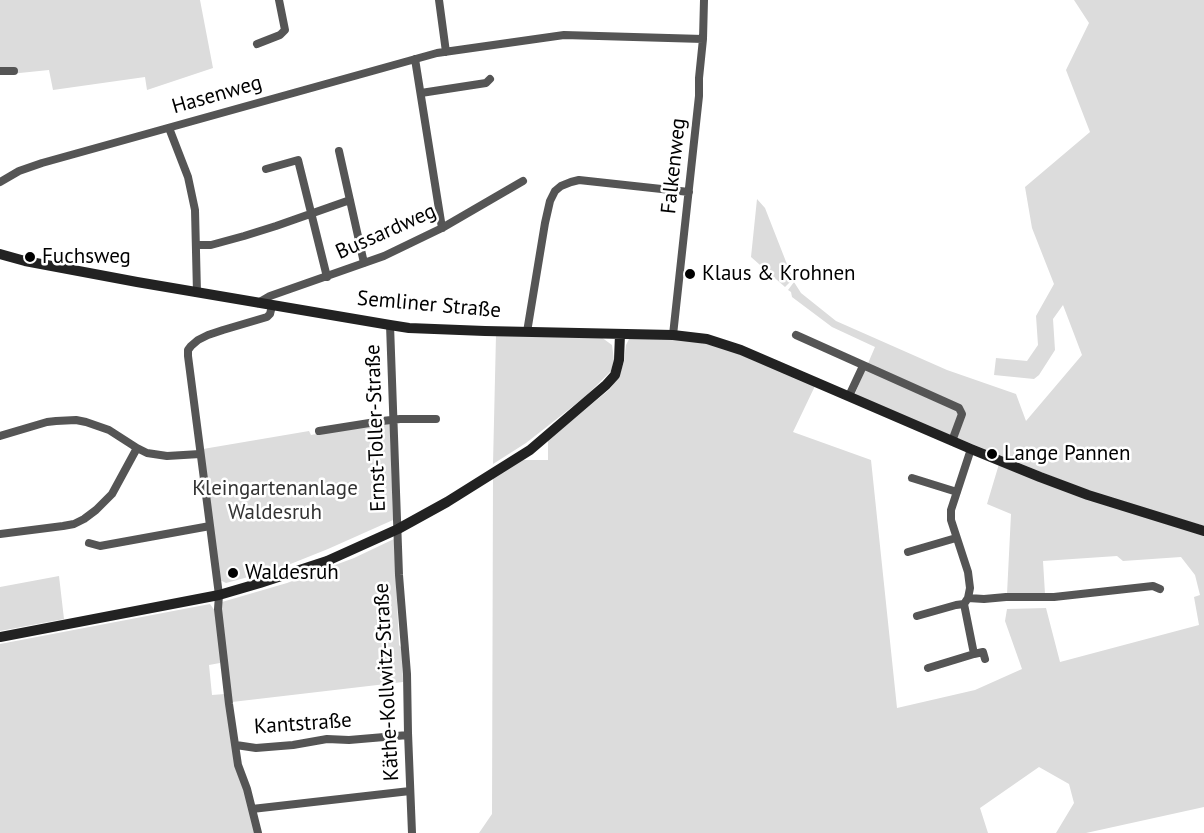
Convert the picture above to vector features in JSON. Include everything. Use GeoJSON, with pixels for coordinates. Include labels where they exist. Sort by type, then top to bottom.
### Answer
{"type":"FeatureCollection","features":[{"type":"Feature","properties":{"kind":"street"},"geometry":{"type":"LineString","coordinates":[[257,44],[280,35],[285,30],[279,0]]}},
{"type":"Feature","properties":{"kind":"street"},"geometry":{"type":"LineString","coordinates":[[439,0],[446,52]]}},
{"type":"Feature","properties":{"kind":"street","name":"Falkenweg"},"geometry":{"type":"LineString","coordinates":[[673,335],[699,96],[704,0]]}},
{"type":"Feature","properties":{"kind":"street","name":"Hasenweg"},"geometry":{"type":"LineString","coordinates":[[0,182],[19,171],[42,163],[446,52],[564,34],[703,39]]}},
{"type":"Feature","properties":{"kind":"street"},"geometry":{"type":"LineString","coordinates":[[416,59],[442,228]]}},
{"type":"Feature","properties":{"kind":"street"},"geometry":{"type":"LineString","coordinates":[[0,71],[14,71]]}},
{"type":"Feature","properties":{"kind":"street"},"geometry":{"type":"LineString","coordinates":[[421,93],[486,83],[490,79]]}},
{"type":"Feature","properties":{"kind":"street"},"geometry":{"type":"LineString","coordinates":[[169,128],[191,188],[195,210],[197,293]]}},
{"type":"Feature","properties":{"kind":"street"},"geometry":{"type":"LineString","coordinates":[[339,151],[364,263]]}},
{"type":"Feature","properties":{"kind":"street"},"geometry":{"type":"LineString","coordinates":[[266,169],[298,160],[327,277]]}},
{"type":"Feature","properties":{"kind":"street"},"geometry":{"type":"LineString","coordinates":[[527,332],[543,234],[550,201],[555,191],[561,186],[579,180],[689,192]]}},
{"type":"Feature","properties":{"kind":"street","name":"Bussardweg"},"geometry":{"type":"LineString","coordinates":[[257,303],[270,296],[384,256],[442,228],[523,181]]}},
{"type":"Feature","properties":{"kind":"street"},"geometry":{"type":"LineString","coordinates":[[197,245],[211,245],[233,239],[350,200]]}},
{"type":"Feature","properties":{"kind":"street","name":"Semliner Straße"},"geometry":{"type":"LineString","coordinates":[[0,255],[197,293],[390,325],[527,332],[673,335],[723,343],[851,393],[971,450],[1040,477],[1088,495],[1204,531]]}},
{"type":"Feature","properties":{"kind":"street"},"geometry":{"type":"LineString","coordinates":[[258,833],[238,765],[229,704],[218,609],[219,595],[188,350],[198,340],[208,335],[267,317],[272,306]]}},
{"type":"Feature","properties":{"kind":"street","name":"Ernst-Toller-Straße"},"geometry":{"type":"LineString","coordinates":[[390,325],[398,529]]}},
{"type":"Feature","properties":{"kind":"street"},"geometry":{"type":"LineString","coordinates":[[0,637],[219,595],[327,561],[398,529],[447,502],[530,450],[606,385],[615,375],[619,360],[620,334]]}},
{"type":"Feature","properties":{"kind":"street"},"geometry":{"type":"LineString","coordinates":[[796,335],[959,408],[962,414],[952,441]]}},
{"type":"Feature","properties":{"kind":"street"},"geometry":{"type":"LineString","coordinates":[[851,393],[863,366]]}},
{"type":"Feature","properties":{"kind":"street"},"geometry":{"type":"LineString","coordinates":[[319,431],[393,419],[436,419]]}},
{"type":"Feature","properties":{"kind":"street"},"geometry":{"type":"LineString","coordinates":[[0,436],[47,422],[76,420],[109,430],[147,453],[167,456],[200,454]]}},
{"type":"Feature","properties":{"kind":"street"},"geometry":{"type":"LineString","coordinates":[[0,534],[63,526],[84,519],[112,494],[137,448]]}},
{"type":"Feature","properties":{"kind":"street"},"geometry":{"type":"LineString","coordinates":[[971,450],[951,510],[951,520],[968,572],[970,588],[966,601],[974,654]]}},
{"type":"Feature","properties":{"kind":"street"},"geometry":{"type":"LineString","coordinates":[[912,478],[957,492]]}},
{"type":"Feature","properties":{"kind":"street"},"geometry":{"type":"LineString","coordinates":[[89,543],[100,546],[210,526]]}},
{"type":"Feature","properties":{"kind":"street","name":"Käthe-Kollwitz-Straße"},"geometry":{"type":"LineString","coordinates":[[398,529],[407,674],[412,833]]}},
{"type":"Feature","properties":{"kind":"street"},"geometry":{"type":"LineString","coordinates":[[908,552],[956,537]]}},
{"type":"Feature","properties":{"kind":"street"},"geometry":{"type":"LineString","coordinates":[[917,616],[966,601],[984,599],[1054,597],[1153,586],[1160,589]]}},
{"type":"Feature","properties":{"kind":"street"},"geometry":{"type":"LineString","coordinates":[[928,668],[983,652],[985,659]]}},
{"type":"Feature","properties":{"kind":"street","name":"Kantstraße"},"geometry":{"type":"LineString","coordinates":[[236,745],[256,748],[327,739],[349,740],[408,735]]}},
{"type":"Feature","properties":{"kind":"street"},"geometry":{"type":"LineString","coordinates":[[252,809],[410,791]]}},
{"type":"Feature","properties":{"kind":"green space"},"geometry":{"type":"Polygon","coordinates":[[[0,0],[200,0],[213,68],[147,90],[145,77],[53,90],[49,70],[0,75],[0,0]]]}},
{"type":"Feature","properties":{"kind":"green space"},"geometry":{"type":"Polygon","coordinates":[[[1074,0],[1204,0],[1204,526],[1088,491],[854,396],[875,347],[832,327],[792,297],[788,290],[794,282],[801,293],[836,321],[947,370],[1016,394],[1026,421],[1082,355],[1063,305],[1053,319],[1055,350],[1039,375],[1034,379],[994,375],[996,358],[1027,361],[1038,345],[1036,316],[1054,284],[1032,228],[1025,187],[1090,132],[1066,70],[1089,23],[1074,0]]]}},
{"type":"Feature","properties":{"kind":"green space"},"geometry":{"type":"Polygon","coordinates":[[[757,199],[765,208],[792,277],[785,287],[751,257],[757,199]]]}},
{"type":"Feature","properties":{"kind":"green space"},"geometry":{"type":"Polygon","coordinates":[[[496,335],[601,337],[612,345],[614,360],[611,371],[586,396],[526,443],[493,464],[496,335]]]}},
{"type":"Feature","properties":{"kind":"green space"},"geometry":{"type":"Polygon","coordinates":[[[675,338],[722,347],[815,386],[793,432],[871,460],[897,708],[975,690],[1022,669],[1005,621],[1007,609],[1046,608],[1060,662],[1199,625],[1194,597],[1200,595],[1195,575],[1181,557],[1123,561],[1117,556],[1043,561],[1045,594],[1007,594],[1011,514],[987,504],[999,464],[1204,534],[1204,807],[1086,833],[1056,833],[1074,803],[1069,784],[1039,767],[980,808],[988,833],[479,833],[492,814],[493,478],[522,460],[548,460],[548,440],[610,389],[619,376],[629,339],[675,338]]]}},
{"type":"Feature","properties":{"kind":"green space","name":"Kleingartenanlage Waldesruh"},"geometry":{"type":"Polygon","coordinates":[[[390,421],[393,520],[278,569],[226,583],[220,580],[203,449],[309,431],[311,435],[390,421]]]}},
{"type":"Feature","properties":{"kind":"green space","name":"Kleingartenanlage Waldesruh"},"geometry":{"type":"Polygon","coordinates":[[[394,539],[403,682],[232,702],[222,602],[287,583],[354,558],[394,539]]]}},
{"type":"Feature","properties":{"kind":"green space"},"geometry":{"type":"Polygon","coordinates":[[[59,576],[64,619],[0,631],[0,587],[59,576]]]}},
{"type":"Feature","properties":{"kind":"green space"},"geometry":{"type":"Polygon","coordinates":[[[210,604],[215,611],[220,654],[220,663],[209,665],[212,695],[225,694],[255,833],[0,833],[0,644],[210,604]]]}},
{"type":"Feature","properties":{"kind":"place","name":"Fuchsweg"},"geometry":{"type":"Point","coordinates":[30,257]}},
{"type":"Feature","properties":{"kind":"place","name":"Klaus & Krohnen"},"geometry":{"type":"Point","coordinates":[690,274]}},
{"type":"Feature","properties":{"kind":"place","name":"Lange Pannen"},"geometry":{"type":"Point","coordinates":[992,454]}},
{"type":"Feature","properties":{"kind":"place","name":"Waldesruh"},"geometry":{"type":"Point","coordinates":[233,573]}}]}
